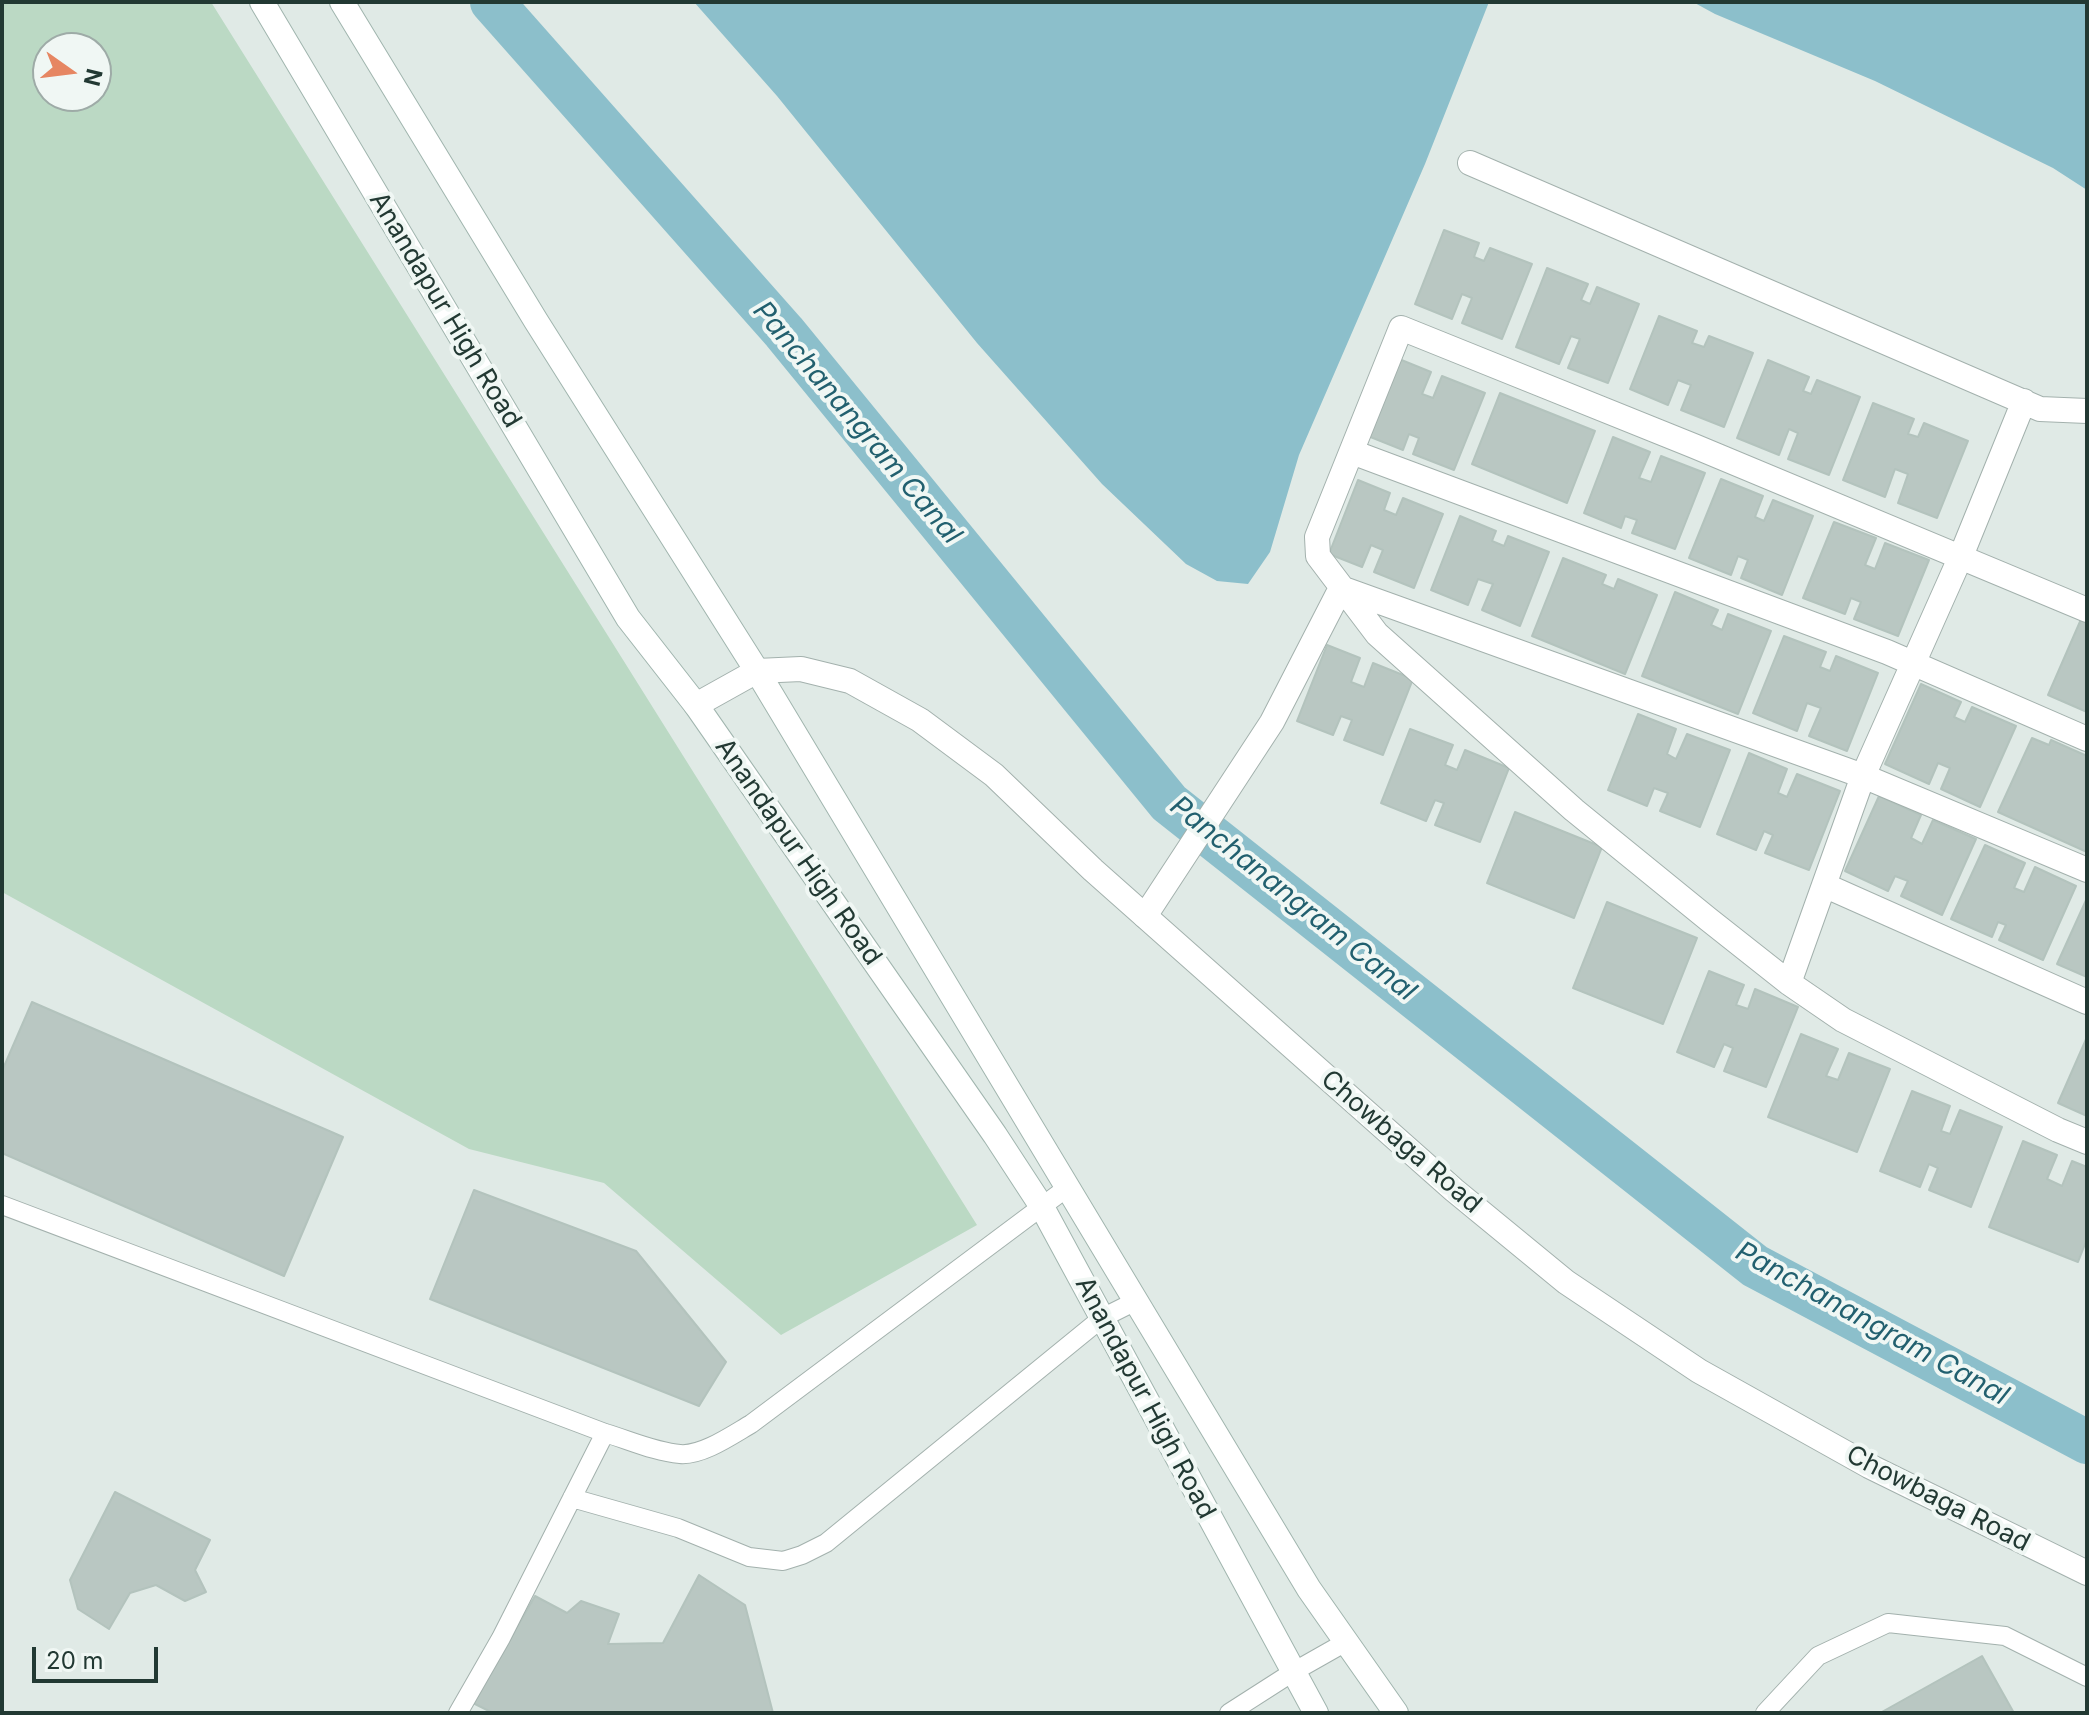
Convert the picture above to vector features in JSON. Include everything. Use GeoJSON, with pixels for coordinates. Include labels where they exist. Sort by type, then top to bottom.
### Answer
{"type":"FeatureCollection","features":[{"type":"Feature","properties":{"kind":"street","name":"Anandapur High Road"},"geometry":{"type":"LineString","coordinates":[[262,2],[628,618],[696,705],[1042,1207],[1316,1713]]}},
{"type":"Feature","properties":{"kind":"street","name":"Anandapur High Road"},"geometry":{"type":"LineString","coordinates":[[342,2],[536,321],[757,671],[1309,1589],[1396,1713]]}},
{"type":"Feature","properties":{"kind":"street"},"geometry":{"type":"LineString","coordinates":[[1470,163],[2040,409],[2085,412]]}},
{"type":"Feature","properties":{"kind":"street"},"geometry":{"type":"LineString","coordinates":[[2087,610],[1401,328],[1317,537],[1318,556],[1377,634],[1574,810],[1789,983],[1843,1020],[2087,1142]]}},
{"type":"Feature","properties":{"kind":"street"},"geometry":{"type":"LineString","coordinates":[[1789,983],[1863,776],[1961,556],[2024,401]]}},
{"type":"Feature","properties":{"kind":"street"},"geometry":{"type":"LineString","coordinates":[[1352,452],[1913,663],[2087,739]]}},
{"type":"Feature","properties":{"kind":"street"},"geometry":{"type":"LineString","coordinates":[[1145,916],[1272,722],[1341,588]]}},
{"type":"Feature","properties":{"kind":"street"},"geometry":{"type":"LineString","coordinates":[[1341,588],[1863,776],[2087,870]]}},
{"type":"Feature","properties":{"kind":"street","name":"Chowbaga Road"},"geometry":{"type":"LineString","coordinates":[[757,671],[801,669],[850,681],[920,720],[994,775],[1093,870],[1442,1180],[1566,1282],[1699,1371],[1856,1459],[2087,1573]]}},
{"type":"Feature","properties":{"kind":"street"},"geometry":{"type":"LineString","coordinates":[[696,705],[757,671]]}},
{"type":"Feature","properties":{"kind":"street"},"geometry":{"type":"LineString","coordinates":[[1824,885],[2087,1002]]}},
{"type":"Feature","properties":{"kind":"lane"},"geometry":{"type":"LineString","coordinates":[[2,1205],[605,1433],[683,1455],[716,1445],[751,1424],[1068,1187]]}},
{"type":"Feature","properties":{"kind":"lane"},"geometry":{"type":"LineString","coordinates":[[572,1498],[678,1528],[749,1557],[783,1561],[802,1555],[826,1543],[1102,1318],[1136,1301]]}},
{"type":"Feature","properties":{"kind":"lane"},"geometry":{"type":"LineString","coordinates":[[458,1713],[501,1638],[605,1433]]}},
{"type":"Feature","properties":{"kind":"lane"},"geometry":{"type":"LineString","coordinates":[[1765,1713],[1818,1656],[1888,1623],[2005,1636],[2087,1677]]}},
{"type":"Feature","properties":{"kind":"lane"},"geometry":{"type":"LineString","coordinates":[[1229,1713],[1346,1642]]}},
{"type":"Feature","properties":{"kind":"green space"},"geometry":{"type":"Polygon","coordinates":[[[2,2],[211,2],[977,1225],[781,1335],[604,1183],[469,1149],[2,892],[2,2]]]}},
{"type":"Feature","properties":{"kind":"water"},"geometry":{"type":"Polygon","coordinates":[[[694,2],[1489,2],[1425,164],[1299,455],[1270,552],[1248,584],[1217,581],[1186,564],[1102,484],[977,343],[777,96],[694,2]]]}},
{"type":"Feature","properties":{"kind":"water"},"geometry":{"type":"Polygon","coordinates":[[[1693,2],[2087,2],[2087,190],[2053,168],[1875,81],[1693,2]]]}},
{"type":"Feature","properties":{"kind":"building"},"geometry":{"type":"Polygon","coordinates":[[[1444,230],[1479,243],[1474,257],[1484,261],[1490,248],[1532,264],[1502,339],[1462,323],[1472,298],[1462,294],[1452,319],[1415,304],[1444,230]]]}},
{"type":"Feature","properties":{"kind":"building"},"geometry":{"type":"Polygon","coordinates":[[[1547,268],[1588,284],[1581,300],[1590,304],[1597,287],[1639,304],[1608,383],[1568,368],[1580,339],[1571,336],[1559,364],[1516,347],[1547,268]]]}},
{"type":"Feature","properties":{"kind":"building"},"geometry":{"type":"Polygon","coordinates":[[[1659,316],[1697,331],[1692,343],[1704,347],[1709,336],[1753,353],[1724,427],[1681,410],[1691,385],[1678,380],[1668,405],[1630,389],[1659,316]]]}},
{"type":"Feature","properties":{"kind":"building"},"geometry":{"type":"Polygon","coordinates":[[[1399,359],[1431,372],[1422,394],[1433,398],[1442,376],[1485,393],[1454,470],[1413,454],[1419,438],[1409,434],[1403,450],[1368,436],[1399,359]]]}},
{"type":"Feature","properties":{"kind":"building"},"geometry":{"type":"Polygon","coordinates":[[[1768,360],[1809,377],[1803,391],[1811,394],[1817,380],[1860,397],[1829,475],[1788,459],[1798,433],[1789,429],[1779,455],[1737,438],[1768,360]]]}},
{"type":"Feature","properties":{"kind":"building"},"geometry":{"type":"Polygon","coordinates":[[[1500,393],[1595,431],[1567,503],[1472,464],[1500,393]]]}},
{"type":"Feature","properties":{"kind":"building"},"geometry":{"type":"Polygon","coordinates":[[[1873,403],[1914,419],[1908,434],[1918,437],[1924,423],[1968,441],[1937,518],[1898,503],[1908,474],[1895,469],[1885,497],[1843,480],[1873,403]]]}},
{"type":"Feature","properties":{"kind":"building"},"geometry":{"type":"Polygon","coordinates":[[[1613,437],[1650,452],[1639,478],[1651,482],[1661,456],[1705,473],[1675,549],[1632,533],[1637,520],[1625,516],[1621,528],[1584,513],[1613,437]]]}},
{"type":"Feature","properties":{"kind":"building"},"geometry":{"type":"Polygon","coordinates":[[[1721,479],[1763,496],[1755,517],[1764,521],[1773,500],[1813,516],[1782,595],[1741,578],[1748,560],[1738,556],[1731,575],[1689,558],[1721,479]]]}},
{"type":"Feature","properties":{"kind":"building"},"geometry":{"type":"Polygon","coordinates":[[[1358,480],[1390,493],[1384,510],[1396,515],[1403,498],[1443,514],[1414,588],[1374,572],[1383,550],[1371,545],[1362,567],[1329,554],[1358,480]]]}},
{"type":"Feature","properties":{"kind":"building"},"geometry":{"type":"Polygon","coordinates":[[[1460,516],[1496,531],[1492,541],[1504,546],[1508,536],[1549,552],[1520,626],[1482,610],[1493,584],[1478,579],[1468,605],[1431,590],[1460,516]]]}},
{"type":"Feature","properties":{"kind":"building"},"geometry":{"type":"Polygon","coordinates":[[[1834,522],[1876,538],[1865,565],[1875,569],[1885,543],[1929,560],[1898,636],[1854,619],[1861,602],[1851,598],[1845,614],[1803,598],[1834,522]]]}},
{"type":"Feature","properties":{"kind":"building"},"geometry":{"type":"Polygon","coordinates":[[[1563,558],[1606,575],[1602,584],[1614,589],[1618,579],[1657,595],[1625,674],[1532,636],[1563,558]]]}},
{"type":"Feature","properties":{"kind":"building"},"geometry":{"type":"Polygon","coordinates":[[[1675,592],[1718,610],[1711,625],[1722,630],[1728,614],[1771,631],[1738,714],[1642,676],[1675,592]]]}},
{"type":"Feature","properties":{"kind":"building"},"geometry":{"type":"Polygon","coordinates":[[[2082,617],[2087,619],[2087,712],[2048,695],[2082,617]]]}},
{"type":"Feature","properties":{"kind":"building"},"geometry":{"type":"Polygon","coordinates":[[[1784,636],[1826,652],[1820,667],[1830,671],[1836,656],[1878,673],[1847,751],[1809,736],[1821,708],[1807,703],[1797,731],[1753,713],[1784,636]]]}},
{"type":"Feature","properties":{"kind":"building"},"geometry":{"type":"Polygon","coordinates":[[[1327,645],[1360,658],[1351,682],[1364,687],[1373,663],[1413,679],[1383,755],[1344,740],[1352,720],[1341,716],[1333,735],[1297,721],[1327,645]]]}},
{"type":"Feature","properties":{"kind":"building"},"geometry":{"type":"Polygon","coordinates":[[[1921,684],[1961,702],[1954,717],[1965,722],[1972,707],[2016,726],[1980,807],[1941,789],[1950,768],[1938,763],[1929,784],[1885,764],[1921,684]]]}},
{"type":"Feature","properties":{"kind":"building"},"geometry":{"type":"Polygon","coordinates":[[[1638,714],[1676,729],[1667,754],[1676,759],[1687,734],[1730,750],[1700,827],[1660,811],[1668,793],[1654,788],[1647,806],[1608,790],[1638,714]]]}},
{"type":"Feature","properties":{"kind":"building"},"geometry":{"type":"Polygon","coordinates":[[[1410,729],[1453,745],[1445,765],[1457,770],[1465,750],[1509,768],[1480,842],[1435,825],[1444,803],[1435,800],[1426,821],[1381,803],[1410,729]]]}},
{"type":"Feature","properties":{"kind":"building"},"geometry":{"type":"Polygon","coordinates":[[[2032,738],[2049,745],[2051,740],[2087,756],[2087,852],[1998,812],[2032,738]]]}},
{"type":"Feature","properties":{"kind":"building"},"geometry":{"type":"Polygon","coordinates":[[[1749,753],[1787,769],[1778,793],[1787,797],[1797,774],[1840,791],[1809,870],[1765,853],[1773,835],[1764,831],[1756,850],[1717,834],[1749,753]]]}},
{"type":"Feature","properties":{"kind":"building"},"geometry":{"type":"Polygon","coordinates":[[[1879,796],[1921,815],[1911,838],[1922,844],[1933,820],[1976,839],[1942,915],[1901,896],[1908,881],[1895,876],[1888,891],[1845,871],[1879,796]]]}},
{"type":"Feature","properties":{"kind":"building"},"geometry":{"type":"Polygon","coordinates":[[[1515,812],[1602,847],[1574,918],[1487,883],[1515,812]]]}},
{"type":"Feature","properties":{"kind":"building"},"geometry":{"type":"Polygon","coordinates":[[[1985,845],[2025,863],[2014,888],[2024,892],[2035,867],[2076,886],[2043,960],[1999,940],[2006,925],[1998,922],[1992,937],[1951,919],[1985,845]]]}},
{"type":"Feature","properties":{"kind":"building"},"geometry":{"type":"Polygon","coordinates":[[[2087,898],[2087,977],[2057,964],[2087,898]]]}},
{"type":"Feature","properties":{"kind":"building"},"geometry":{"type":"Polygon","coordinates":[[[1607,902],[1697,938],[1663,1024],[1573,988],[1607,902]]]}},
{"type":"Feature","properties":{"kind":"building"},"geometry":{"type":"Polygon","coordinates":[[[1709,971],[1744,985],[1736,1005],[1748,1009],[1755,989],[1798,1007],[1766,1087],[1724,1071],[1733,1048],[1724,1044],[1714,1067],[1677,1052],[1709,971]]]}},
{"type":"Feature","properties":{"kind":"building"},"geometry":{"type":"Polygon","coordinates":[[[32,1002],[343,1137],[284,1276],[2,1153],[2,1071],[32,1002]]]}},
{"type":"Feature","properties":{"kind":"building"},"geometry":{"type":"Polygon","coordinates":[[[1801,1034],[1838,1049],[1826,1076],[1838,1080],[1849,1053],[1890,1069],[1857,1152],[1768,1117],[1801,1034]]]}},
{"type":"Feature","properties":{"kind":"building"},"geometry":{"type":"Polygon","coordinates":[[[2087,1037],[2087,1116],[2058,1103],[2087,1037]]]}},
{"type":"Feature","properties":{"kind":"building"},"geometry":{"type":"Polygon","coordinates":[[[1912,1091],[1950,1106],[1941,1131],[1950,1134],[1960,1110],[2002,1127],[1971,1207],[1929,1190],[1938,1168],[1929,1164],[1920,1187],[1880,1171],[1912,1091]]]}},
{"type":"Feature","properties":{"kind":"building"},"geometry":{"type":"Polygon","coordinates":[[[2023,1141],[2057,1155],[2047,1179],[2062,1186],[2072,1161],[2087,1167],[2087,1239],[2078,1262],[1989,1227],[2023,1141]]]}},
{"type":"Feature","properties":{"kind":"building"},"geometry":{"type":"Polygon","coordinates":[[[474,1190],[636,1251],[726,1362],[699,1406],[430,1299],[474,1190]]]}},
{"type":"Feature","properties":{"kind":"building"},"geometry":{"type":"Polygon","coordinates":[[[115,1492],[210,1540],[195,1570],[206,1592],[185,1601],[156,1585],[130,1593],[109,1629],[78,1609],[70,1580],[115,1492]]]}},
{"type":"Feature","properties":{"kind":"building"},"geometry":{"type":"Polygon","coordinates":[[[699,1575],[745,1605],[773,1713],[493,1713],[473,1703],[535,1596],[567,1613],[581,1601],[619,1614],[608,1644],[663,1643],[699,1575]]]}},
{"type":"Feature","properties":{"kind":"building"},"geometry":{"type":"Polygon","coordinates":[[[1982,1656],[2014,1713],[1880,1713],[1982,1656]]]}},
{"type":"Feature","properties":{"kind":"waterway","name":"Panchanangram Canal"},"geometry":{"type":"LineString","coordinates":[[492,2],[784,332],[1169,803],[1755,1266],[2087,1442]]}}]}
